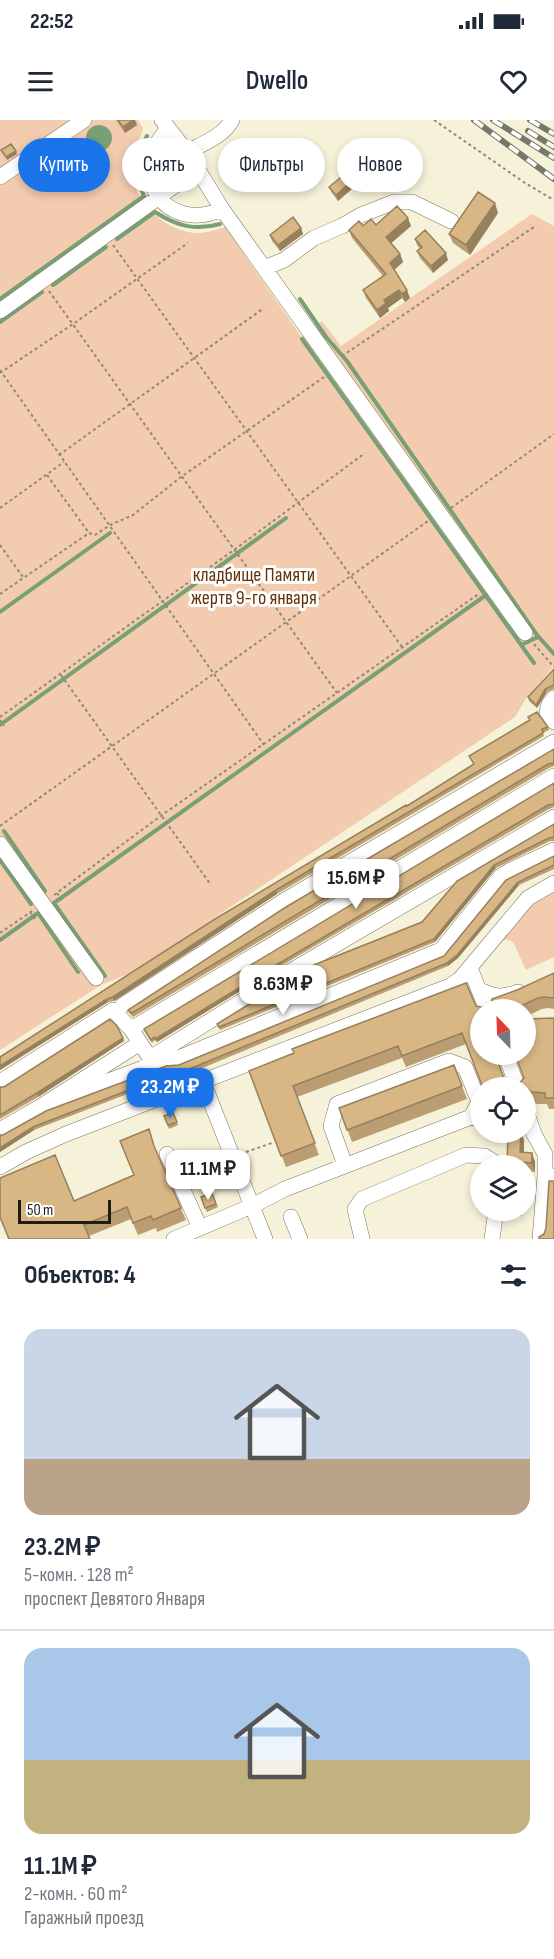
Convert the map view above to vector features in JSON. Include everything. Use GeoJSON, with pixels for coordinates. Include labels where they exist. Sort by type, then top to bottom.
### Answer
{"type":"FeatureCollection","features":[{"type":"Feature","properties":{"kind":"street"},"geometry":{"type":"LineString","coordinates":[[2,172],[84,120]]}},
{"type":"Feature","properties":{"kind":"street"},"geometry":{"type":"LineString","coordinates":[[206,142],[220,134],[232,120]]}},
{"type":"Feature","properties":{"kind":"street"},"geometry":{"type":"LineString","coordinates":[[176,138],[165,124],[151,154],[149,169],[152,184],[159,197],[172,209],[188,215],[206,215],[222,209]]}},
{"type":"Feature","properties":{"kind":"street"},"geometry":{"type":"LineString","coordinates":[[206,182],[222,209],[529,638]]}},
{"type":"Feature","properties":{"kind":"street"},"geometry":{"type":"LineString","coordinates":[[0,311],[166,192]]}},
{"type":"Feature","properties":{"kind":"street"},"geometry":{"type":"LineString","coordinates":[[264,268],[284,260],[314,238],[394,202],[412,202],[451,221]]}},
{"type":"Feature","properties":{"kind":"street"},"geometry":{"type":"LineString","coordinates":[[554,698],[547,712],[554,722]]}},
{"type":"Feature","properties":{"kind":"street"},"geometry":{"type":"LineString","coordinates":[[123,1005],[282,902],[554,742]]}},
{"type":"Feature","properties":{"kind":"street"},"geometry":{"type":"LineString","coordinates":[[131,1029],[554,776]]}},
{"type":"Feature","properties":{"kind":"street"},"geometry":{"type":"LineString","coordinates":[[43,1106],[152,1061],[284,975],[554,817]]}},
{"type":"Feature","properties":{"kind":"street"},"geometry":{"type":"LineString","coordinates":[[0,844],[35,910],[96,978]]}},
{"type":"Feature","properties":{"kind":"street"},"geometry":{"type":"LineString","coordinates":[[152,1061],[176,1059],[441,950],[501,876],[554,850]]}},
{"type":"Feature","properties":{"kind":"street"},"geometry":{"type":"LineString","coordinates":[[0,1167],[66,1134],[450,986],[470,968],[528,898],[554,883]]}},
{"type":"Feature","properties":{"kind":"street"},"geometry":{"type":"LineString","coordinates":[[470,968],[484,999]]}},
{"type":"Feature","properties":{"kind":"street"},"geometry":{"type":"LineString","coordinates":[[480,990],[504,997],[532,986]]}},
{"type":"Feature","properties":{"kind":"street"},"geometry":{"type":"LineString","coordinates":[[0,1082],[113,1010],[131,1029],[152,1061]]}},
{"type":"Feature","properties":{"kind":"street"},"geometry":{"type":"LineString","coordinates":[[0,1130],[43,1106],[140,1042]]}},
{"type":"Feature","properties":{"kind":"street"},"geometry":{"type":"LineString","coordinates":[[345,1165],[331,1126],[338,1104],[449,1061],[465,1066],[470,1079]]}},
{"type":"Feature","properties":{"kind":"street"},"geometry":{"type":"LineString","coordinates":[[203,1082],[266,1239]]}},
{"type":"Feature","properties":{"kind":"street"},"geometry":{"type":"LineString","coordinates":[[174,1239],[252,1206],[285,1189],[470,1120]]}},
{"type":"Feature","properties":{"kind":"street"},"geometry":{"type":"LineString","coordinates":[[536,1137],[549,1154],[550,1176],[540,1239]]}},
{"type":"Feature","properties":{"kind":"street"},"geometry":{"type":"LineString","coordinates":[[167,1154],[200,1228]]}},
{"type":"Feature","properties":{"kind":"street"},"geometry":{"type":"LineString","coordinates":[[362,1239],[355,1209],[362,1199],[470,1155]]}},
{"type":"Feature","properties":{"kind":"street"},"geometry":{"type":"LineString","coordinates":[[291,1217],[300,1239]]}},
{"type":"Feature","properties":{"kind":"street"},"geometry":{"type":"LineString","coordinates":[[492,1239],[494,1221]]}},
{"type":"Feature","properties":{"kind":"path"},"geometry":{"type":"LineString","coordinates":[[434,120],[554,201]]}},
{"type":"Feature","properties":{"kind":"path"},"geometry":{"type":"LineString","coordinates":[[345,354],[534,227]]}},
{"type":"Feature","properties":{"kind":"path"},"geometry":{"type":"LineString","coordinates":[[106,235],[402,647]]}},
{"type":"Feature","properties":{"kind":"path"},"geometry":{"type":"LineString","coordinates":[[188,243],[0,372],[264,745]]}},
{"type":"Feature","properties":{"kind":"path"},"geometry":{"type":"LineString","coordinates":[[42,281],[337,693]]}},
{"type":"Feature","properties":{"kind":"path"},"geometry":{"type":"LineString","coordinates":[[59,455],[264,308]]}},
{"type":"Feature","properties":{"kind":"path"},"geometry":{"type":"LineString","coordinates":[[47,475],[88,533],[95,535],[133,514],[181,477],[326,376]]}},
{"type":"Feature","properties":{"kind":"path"},"geometry":{"type":"LineString","coordinates":[[453,507],[554,434]]}},
{"type":"Feature","properties":{"kind":"path"},"geometry":{"type":"LineString","coordinates":[[4,726],[0,719],[365,453]]}},
{"type":"Feature","properties":{"kind":"path"},"geometry":{"type":"LineString","coordinates":[[0,507],[64,462]]}},
{"type":"Feature","properties":{"kind":"path"},"geometry":{"type":"LineString","coordinates":[[0,826],[429,521]]}},
{"type":"Feature","properties":{"kind":"path"},"geometry":{"type":"LineString","coordinates":[[0,594],[88,533]]}},
{"type":"Feature","properties":{"kind":"path"},"geometry":{"type":"LineString","coordinates":[[0,545],[24,578]]}},
{"type":"Feature","properties":{"kind":"path"},"geometry":{"type":"LineString","coordinates":[[0,933],[35,910],[162,815],[480,592]]}},
{"type":"Feature","properties":{"kind":"path"},"geometry":{"type":"LineString","coordinates":[[529,638],[554,667]]}},
{"type":"Feature","properties":{"kind":"path"},"geometry":{"type":"LineString","coordinates":[[60,674],[211,885]]}},
{"type":"Feature","properties":{"kind":"path"},"geometry":{"type":"LineString","coordinates":[[57,893],[61,898]]}},
{"type":"Feature","properties":{"kind":"path"},"geometry":{"type":"LineString","coordinates":[[35,910],[35,919]]}},
{"type":"Feature","properties":{"kind":"path"},"geometry":{"type":"LineString","coordinates":[[243,1154],[272,1143]]}},
{"type":"Feature","properties":{"kind":"green space","name":"кладбище Памяти жертв 9-го января"},"geometry":{"type":"Polygon","coordinates":[[[0,120],[138,120],[143,129],[140,138],[122,138],[122,192],[138,192],[148,208],[177,229],[202,233],[225,227],[301,336],[322,321],[341,346],[532,214],[554,226],[554,666],[525,700],[515,717],[133,972],[101,985],[0,1050],[0,120]]]}},
{"type":"Feature","properties":{"kind":"green space"},"geometry":{"type":"Polygon","coordinates":[[[554,890],[554,957],[526,970],[513,942],[501,940],[528,908],[554,890]]]}},
{"type":"Feature","properties":{"kind":"shaded area"},"geometry":{"type":"Polygon","coordinates":[[[99,125],[104,126],[111,133],[110,144],[110,138],[86,138],[90,129],[99,125]]]}},
{"type":"Feature","properties":{"kind":"building"},"geometry":{"type":"Polygon","coordinates":[[[118,120],[133,120],[123,127],[118,120]]]}},
{"type":"Feature","properties":{"kind":"building"},"geometry":{"type":"Polygon","coordinates":[[[11,144],[16,151],[6,157],[1,150],[11,144]]]}},
{"type":"Feature","properties":{"kind":"building"},"geometry":{"type":"Polygon","coordinates":[[[337,180],[337,192],[339,192],[336,195],[329,187],[337,180]]]}},
{"type":"Feature","properties":{"kind":"building"},"geometry":{"type":"Polygon","coordinates":[[[478,192],[495,203],[466,245],[449,234],[478,192]]]}},
{"type":"Feature","properties":{"kind":"building"},"geometry":{"type":"Polygon","coordinates":[[[397,206],[408,218],[386,237],[400,254],[390,263],[407,290],[402,294],[399,290],[384,300],[386,303],[377,310],[363,290],[386,274],[349,230],[359,221],[363,226],[371,219],[376,225],[397,206]]]}},
{"type":"Feature","properties":{"kind":"building"},"geometry":{"type":"Polygon","coordinates":[[[293,217],[301,228],[278,245],[270,235],[293,217]]]}},
{"type":"Feature","properties":{"kind":"building"},"geometry":{"type":"Polygon","coordinates":[[[425,230],[446,253],[431,266],[417,251],[422,247],[415,239],[425,230]]]}},
{"type":"Feature","properties":{"kind":"building"},"geometry":{"type":"Polygon","coordinates":[[[554,669],[554,685],[545,689],[536,705],[528,697],[554,669]]]}},
{"type":"Feature","properties":{"kind":"building"},"geometry":{"type":"Polygon","coordinates":[[[537,712],[548,727],[542,729],[543,733],[276,890],[113,997],[0,1066],[0,1057],[215,919],[474,764],[469,756],[530,720],[528,717],[537,712]]]}},
{"type":"Feature","properties":{"kind":"building"},"geometry":{"type":"Polygon","coordinates":[[[554,749],[554,763],[548,764],[132,1013],[128,1010],[286,907],[554,749]]]}},
{"type":"Feature","properties":{"kind":"building"},"geometry":{"type":"Polygon","coordinates":[[[554,783],[554,804],[548,805],[278,964],[155,1039],[154,1037],[151,1040],[144,1029],[554,783]]]}},
{"type":"Feature","properties":{"kind":"building"},"geometry":{"type":"Polygon","coordinates":[[[554,824],[554,837],[494,865],[434,939],[219,1027],[217,1024],[251,1003],[287,989],[285,982],[314,965],[422,922],[457,881],[554,824]]]}},
{"type":"Feature","properties":{"kind":"building"},"geometry":{"type":"Polygon","coordinates":[[[554,856],[554,865],[518,882],[457,955],[447,963],[182,1072],[181,1070],[33,1127],[0,1148],[0,1135],[46,1111],[166,1066],[179,1065],[444,956],[506,880],[554,856]]]}},
{"type":"Feature","properties":{"kind":"building"},"geometry":{"type":"Polygon","coordinates":[[[554,973],[554,998],[492,999],[554,973]]]}},
{"type":"Feature","properties":{"kind":"building"},"geometry":{"type":"Polygon","coordinates":[[[466,983],[473,999],[470,999],[470,1054],[462,1033],[402,1056],[398,1046],[293,1086],[315,1143],[281,1156],[249,1071],[294,1053],[292,1049],[466,983]]]}},
{"type":"Feature","properties":{"kind":"building"},"geometry":{"type":"Polygon","coordinates":[[[554,1018],[554,1098],[545,1098],[545,1093],[536,1092],[536,1077],[524,1077],[519,1065],[536,1065],[536,1019],[554,1018]]]}},
{"type":"Feature","properties":{"kind":"building"},"geometry":{"type":"Polygon","coordinates":[[[110,1019],[117,1026],[123,1038],[0,1115],[0,1087],[4,1087],[110,1019]]]}},
{"type":"Feature","properties":{"kind":"building"},"geometry":{"type":"Polygon","coordinates":[[[454,1065],[462,1086],[347,1130],[339,1108],[454,1065]]]}},
{"type":"Feature","properties":{"kind":"building"},"geometry":{"type":"Polygon","coordinates":[[[474,1065],[499,1065],[504,1077],[479,1077],[474,1065]]]}},
{"type":"Feature","properties":{"kind":"building"},"geometry":{"type":"Polygon","coordinates":[[[173,1113],[177,1122],[168,1125],[164,1116],[173,1113]]]}},
{"type":"Feature","properties":{"kind":"building"},"geometry":{"type":"Polygon","coordinates":[[[149,1129],[181,1208],[153,1220],[151,1216],[133,1223],[127,1207],[84,1225],[90,1239],[9,1239],[0,1217],[0,1178],[55,1155],[74,1201],[134,1175],[120,1141],[149,1129]]]}},
{"type":"Feature","properties":{"kind":"building"},"geometry":{"type":"Polygon","coordinates":[[[508,1143],[520,1143],[520,1152],[532,1153],[532,1155],[507,1155],[508,1143]]]}},
{"type":"Feature","properties":{"kind":"building"},"geometry":{"type":"Polygon","coordinates":[[[549,1181],[554,1181],[554,1239],[539,1239],[546,1228],[549,1181]]]}},
{"type":"Feature","properties":{"kind":"building"},"geometry":{"type":"Polygon","coordinates":[[[212,1193],[216,1204],[205,1208],[201,1197],[212,1193]]]}},
{"type":"Feature","properties":{"kind":"waterway"},"geometry":{"type":"LineString","coordinates":[[0,299],[144,196],[139,181],[138,166],[147,136]]}},
{"type":"Feature","properties":{"kind":"waterway"},"geometry":{"type":"LineString","coordinates":[[117,239],[155,212],[186,226],[202,227],[220,224]]}},
{"type":"Feature","properties":{"kind":"waterway"},"geometry":{"type":"LineString","coordinates":[[53,285],[106,247]]}},
{"type":"Feature","properties":{"kind":"waterway"},"geometry":{"type":"LineString","coordinates":[[0,322],[42,292]]}},
{"type":"Feature","properties":{"kind":"waterway"},"geometry":{"type":"LineString","coordinates":[[300,299],[326,337],[347,361],[537,635],[554,654]]}},
{"type":"Feature","properties":{"kind":"waterway"},"geometry":{"type":"LineString","coordinates":[[302,339],[534,663]]}},
{"type":"Feature","properties":{"kind":"waterway"},"geometry":{"type":"LineString","coordinates":[[0,725],[286,518]]}},
{"type":"Feature","properties":{"kind":"waterway"},"geometry":{"type":"LineString","coordinates":[[0,612],[110,533]]}},
{"type":"Feature","properties":{"kind":"waterway"},"geometry":{"type":"LineString","coordinates":[[105,976],[54,903],[486,595]]}},
{"type":"Feature","properties":{"kind":"waterway"},"geometry":{"type":"LineString","coordinates":[[521,645],[538,637]]}},
{"type":"Feature","properties":{"kind":"waterway"},"geometry":{"type":"LineString","coordinates":[[4,831],[45,891]]}},
{"type":"Feature","properties":{"kind":"waterway"},"geometry":{"type":"LineString","coordinates":[[0,860],[31,904]]}},
{"type":"Feature","properties":{"kind":"waterway"},"geometry":{"type":"LineString","coordinates":[[0,940],[38,913],[78,972]]}},
{"type":"Feature","properties":{"kind":"railway"},"geometry":{"type":"LineString","coordinates":[[474,120],[554,179]]}},
{"type":"Feature","properties":{"kind":"railway"},"geometry":{"type":"LineString","coordinates":[[493,120],[554,158]]}},
{"type":"Feature","properties":{"kind":"railway"},"geometry":{"type":"LineString","coordinates":[[530,120],[554,134]]}},
{"type":"Feature","properties":{"kind":"railway"},"geometry":{"type":"LineString","coordinates":[[528,131],[554,147]]}}]}
